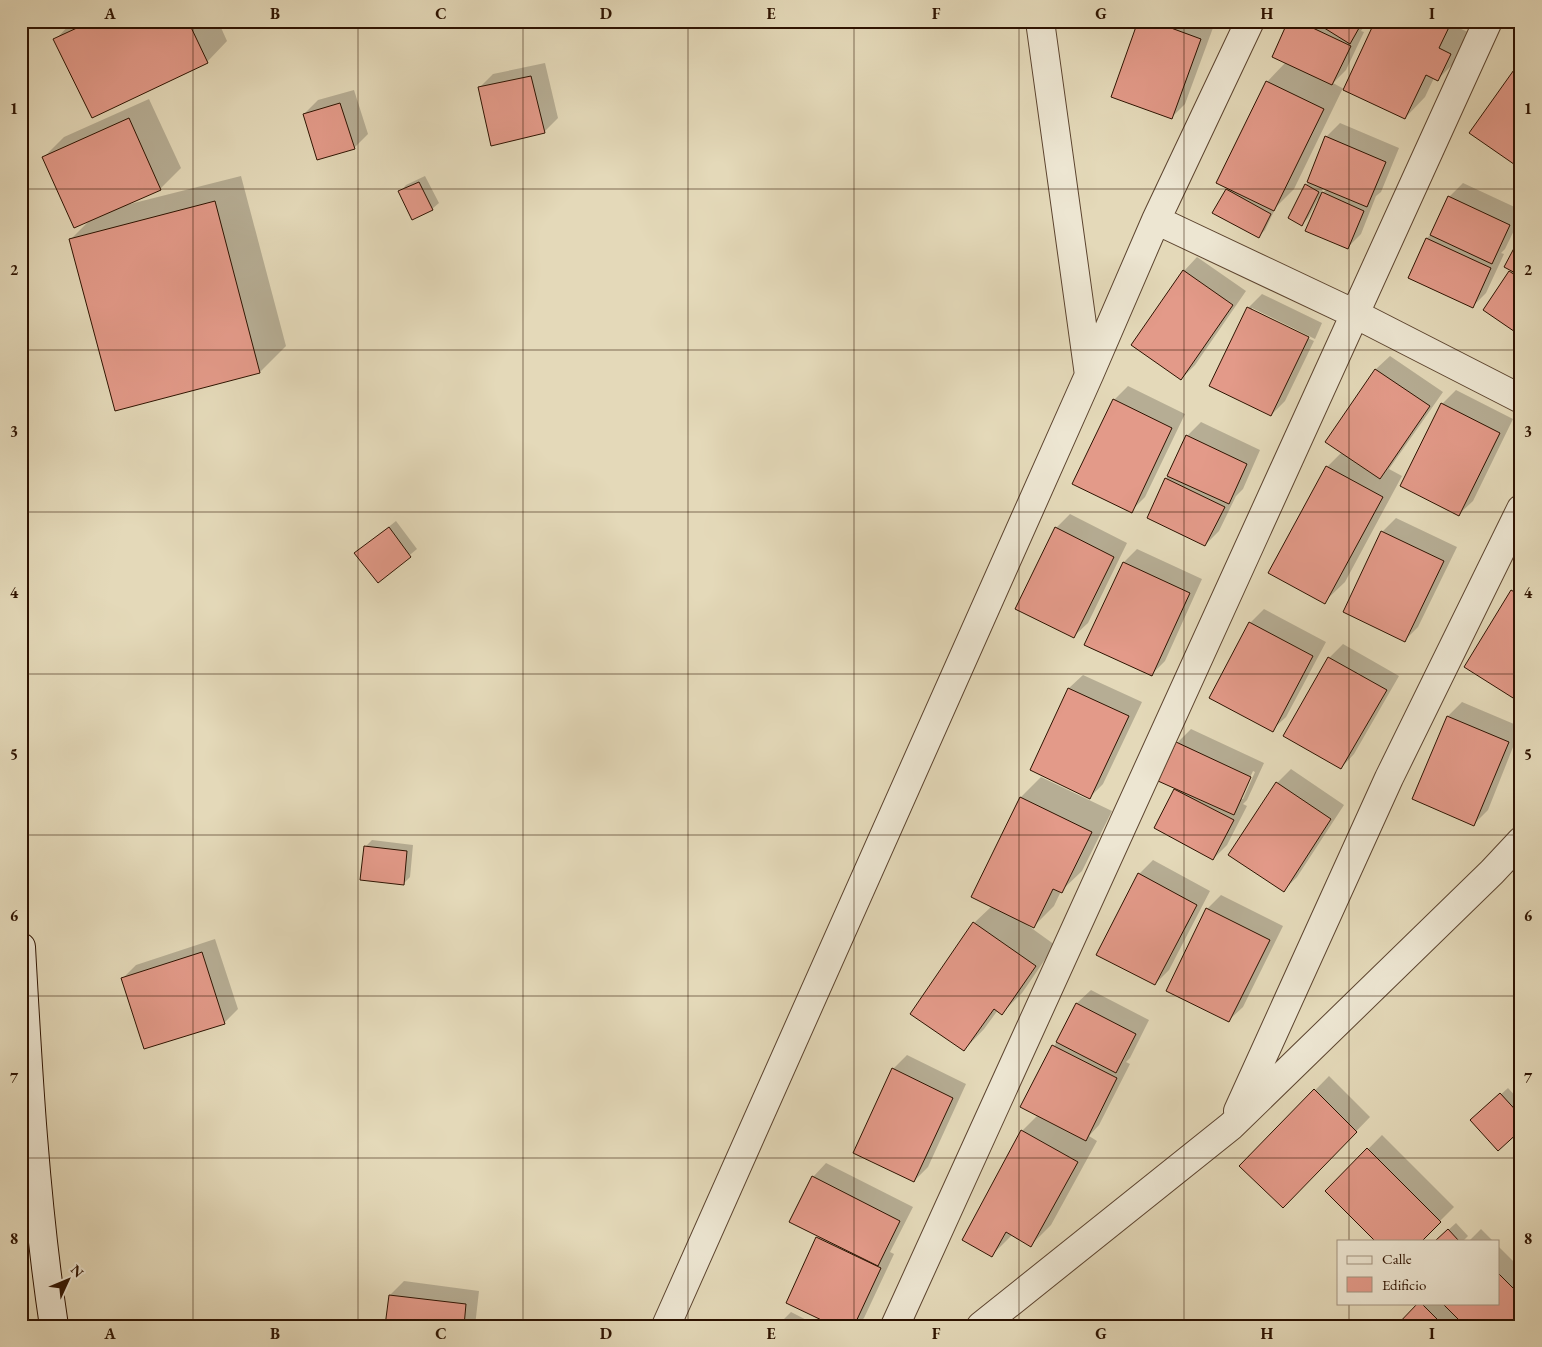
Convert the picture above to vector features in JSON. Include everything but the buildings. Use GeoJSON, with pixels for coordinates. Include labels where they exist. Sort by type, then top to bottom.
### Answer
{"type":"FeatureCollection","features":[{"type":"Feature","properties":{"kind":"street"},"geometry":{"type":"LineString","coordinates":[[1040,21],[1089,375]]}},
{"type":"Feature","properties":{"kind":"street"},"geometry":{"type":"LineString","coordinates":[[666,1326],[1089,375],[1156,220],[1250,21]]}},
{"type":"Feature","properties":{"kind":"street"},"geometry":{"type":"LineString","coordinates":[[895,1326],[1488,21]]}},
{"type":"Feature","properties":{"kind":"street"},"geometry":{"type":"LineString","coordinates":[[1156,220],[1355,314],[1521,399]]}},
{"type":"Feature","properties":{"kind":"street"},"geometry":{"type":"LineString","coordinates":[[1232,1126],[1389,778],[1521,509]]}},
{"type":"Feature","properties":{"kind":"street"},"geometry":{"type":"LineString","coordinates":[[981,1326],[1232,1126],[1492,872],[1521,841]]}},
{"type":"Feature","properties":{"kind":"street"},"geometry":{"type":"LineString","coordinates":[[21,947],[32,1131],[46,1273],[54,1326]]}},
{"type":"Feature","properties":{"kind":"street"},"geometry":{"type":"LineString","coordinates":[[21,1210],[46,1273],[48,1326]]}}]}
